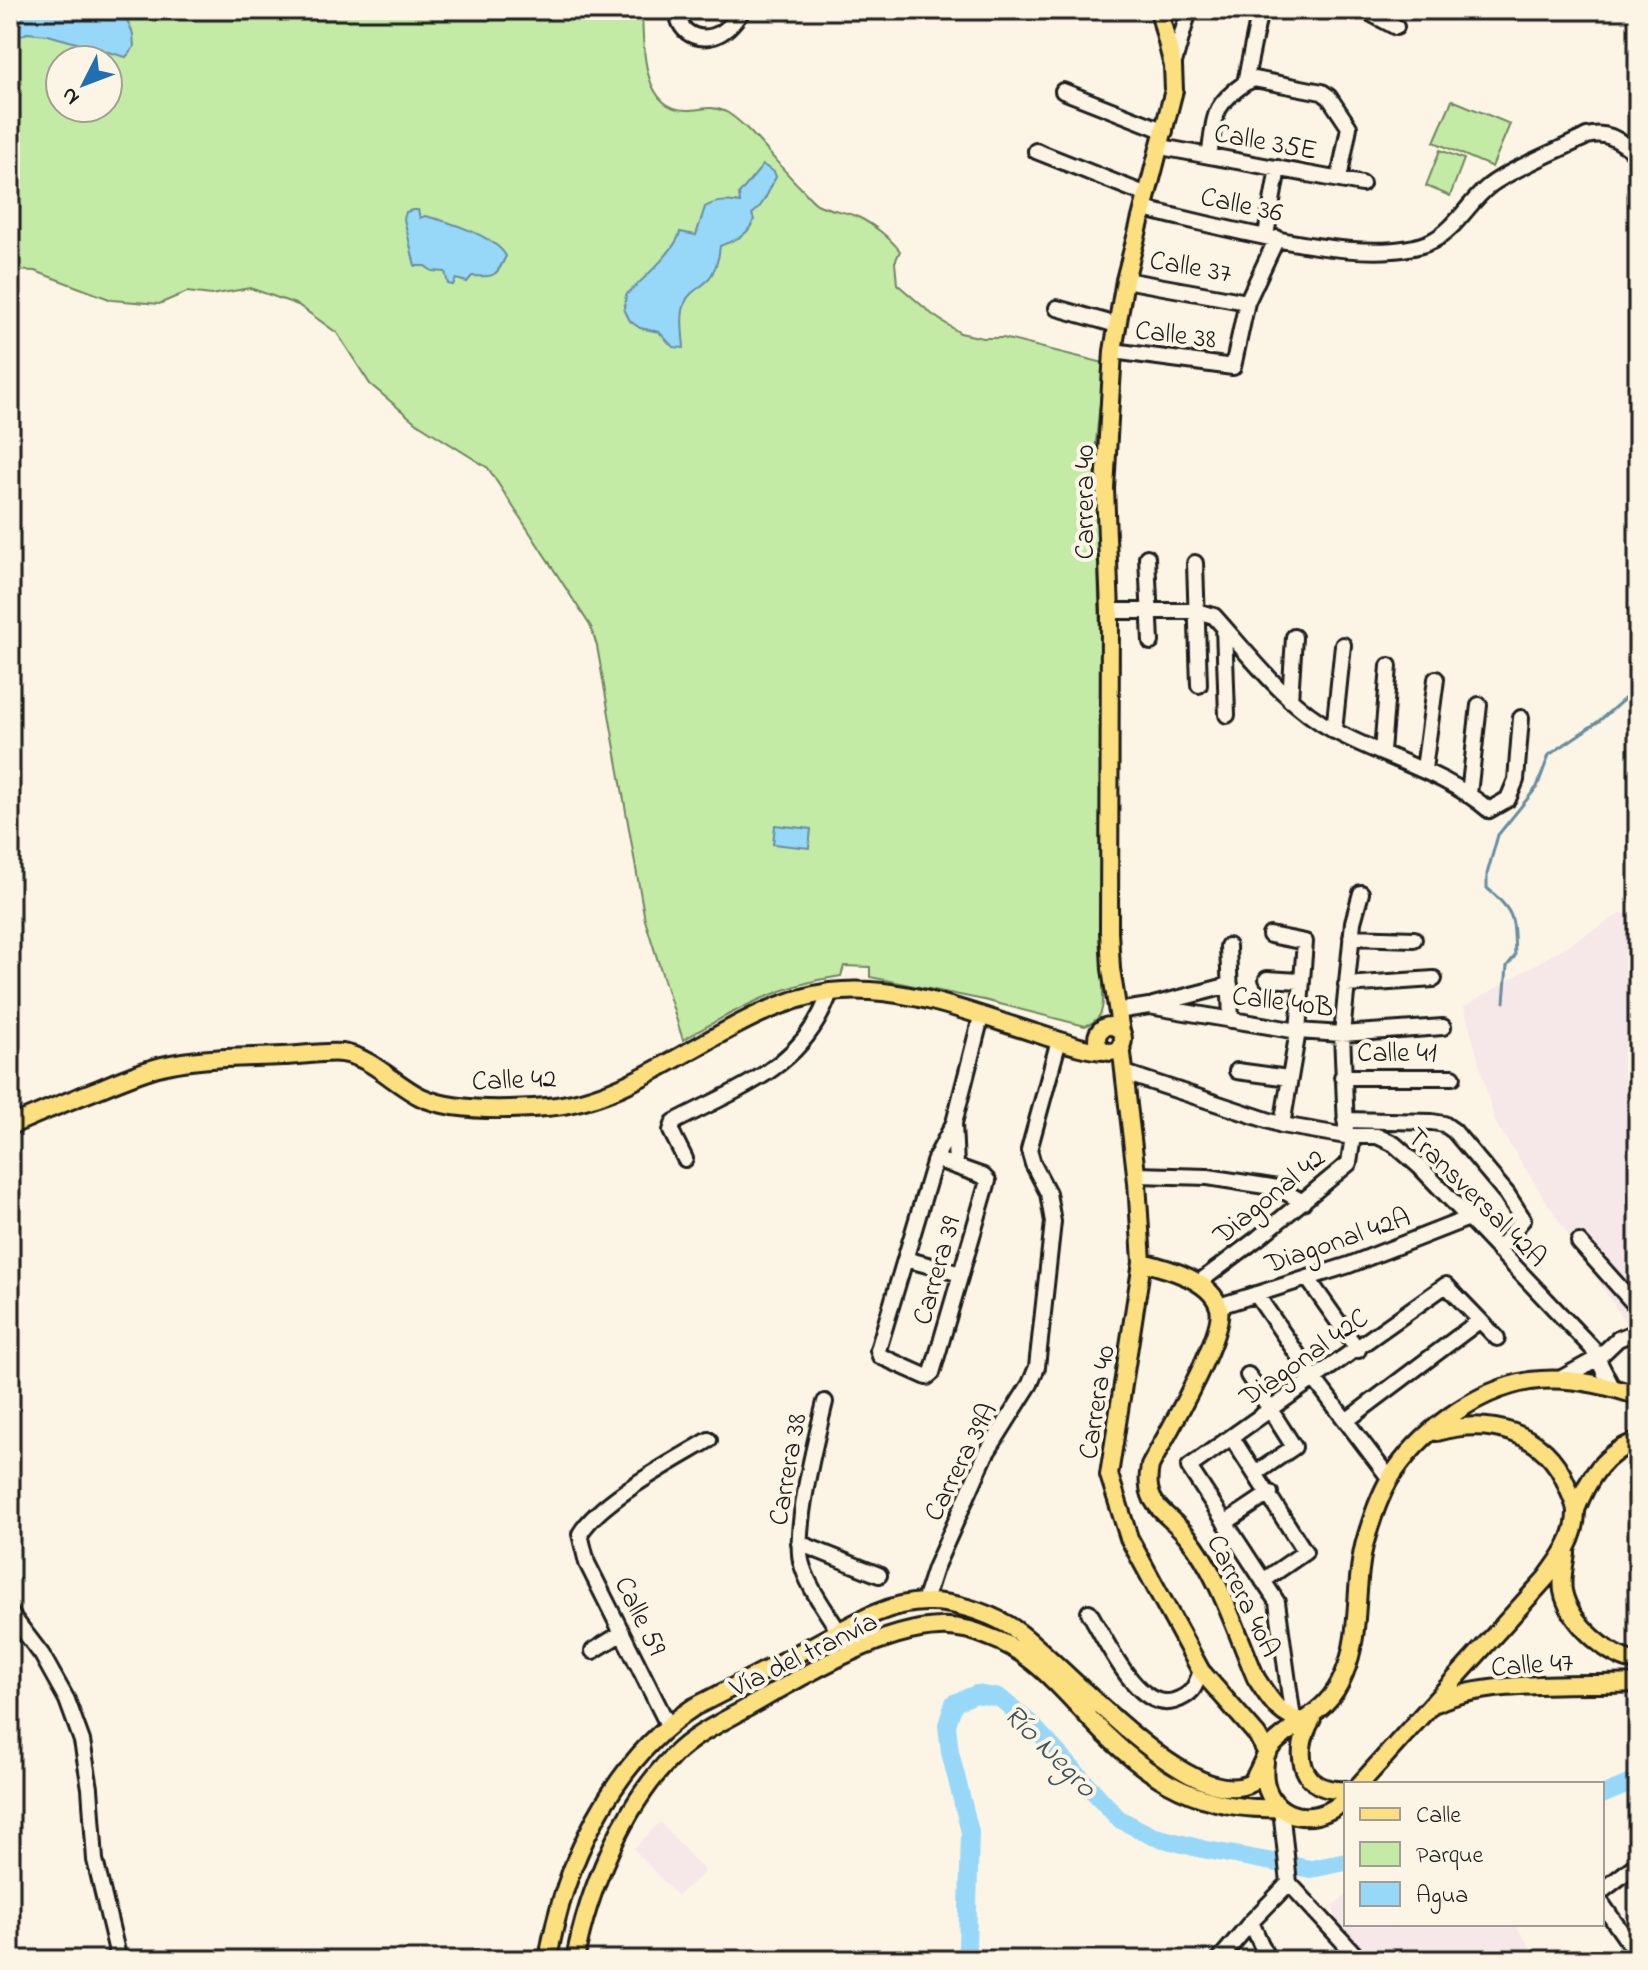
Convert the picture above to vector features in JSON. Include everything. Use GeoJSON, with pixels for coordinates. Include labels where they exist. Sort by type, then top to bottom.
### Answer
{"type":"FeatureCollection","features":[{"type":"Feature","properties":{"kind":"main road"},"geometry":{"type":"LineString","coordinates":[[1159,10],[1173,66]]}},
{"type":"Feature","properties":{"kind":"main road","name":"Carrera 40"},"geometry":{"type":"LineString","coordinates":[[1110,1040],[1116,1007],[1109,931],[1110,611],[1105,488],[1113,351],[1125,280],[1174,90],[1173,66]]}},
{"type":"Feature","properties":{"kind":"main road","name":"Calle 42"},"geometry":{"type":"LineString","coordinates":[[10,1126],[119,1080],[164,1065],[342,1053],[365,1061],[420,1096],[440,1103],[497,1108],[549,1107],[608,1091],[771,1010],[810,995],[830,992],[865,990],[902,996],[1061,1041]]}},
{"type":"Feature","properties":{"kind":"main road"},"geometry":{"type":"LineString","coordinates":[[1061,1041],[1110,1040],[1124,1069]]}},
{"type":"Feature","properties":{"kind":"main road","name":"Carrera 40"},"geometry":{"type":"LineString","coordinates":[[1124,1069],[1137,1175],[1142,1262],[1109,1475],[1129,1538],[1201,1671],[1257,1735],[1267,1753]]}},
{"type":"Feature","properties":{"kind":"main road"},"geometry":{"type":"LineString","coordinates":[[1142,1262],[1198,1283],[1219,1306]]}},
{"type":"Feature","properties":{"kind":"main road","name":"Carrera 40A"},"geometry":{"type":"LineString","coordinates":[[1219,1306],[1219,1321],[1209,1351],[1150,1466],[1149,1491],[1156,1506],[1187,1535],[1204,1558],[1256,1678],[1280,1711],[1304,1718]]}},
{"type":"Feature","properties":{"kind":"main road"},"geometry":{"type":"LineString","coordinates":[[1344,1800],[1326,1813],[1297,1818],[1280,1809],[1269,1790],[1264,1772],[1267,1753],[1273,1745],[1330,1700],[1351,1656],[1364,1545],[1376,1507],[1390,1479],[1428,1435],[1463,1407],[1480,1398],[1529,1382],[1560,1379],[1612,1387],[1638,1396]]}},
{"type":"Feature","properties":{"kind":"main road"},"geometry":{"type":"LineString","coordinates":[[1428,1435],[1454,1427],[1474,1426],[1501,1427],[1519,1433],[1551,1459],[1563,1476],[1576,1510]]}},
{"type":"Feature","properties":{"kind":"main road","name":"Calle 47"},"geometry":{"type":"LineString","coordinates":[[1638,1441],[1608,1458],[1587,1481],[1576,1510],[1562,1571],[1564,1594],[1579,1621],[1596,1641],[1615,1655],[1638,1662]]}},
{"type":"Feature","properties":{"kind":"main road"},"geometry":{"type":"LineString","coordinates":[[1362,1782],[1546,1578],[1567,1549]]}},
{"type":"Feature","properties":{"kind":"main road","name":"Vía del tranvía"},"geometry":{"type":"LineString","coordinates":[[548,1960],[561,1902],[585,1842],[619,1784],[668,1725],[694,1707],[894,1607],[924,1602],[950,1605],[994,1618],[1023,1635],[1129,1733],[1172,1763],[1201,1778],[1222,1785],[1245,1786],[1257,1775],[1267,1753]]}},
{"type":"Feature","properties":{"kind":"main road","name":"Vía del tranvía"},"geometry":{"type":"LineString","coordinates":[[575,1960],[588,1906],[619,1833],[673,1755],[692,1739],[848,1654],[909,1632],[939,1627],[956,1628],[994,1638],[1015,1648],[1059,1685],[1113,1745],[1165,1782],[1217,1802],[1280,1809]]}},
{"type":"Feature","properties":{"kind":"main road","name":"Calle 47"},"geometry":{"type":"LineString","coordinates":[[1431,1706],[1450,1697],[1507,1688],[1638,1683]]}},
{"type":"Feature","properties":{"kind":"main road"},"geometry":{"type":"LineString","coordinates":[[1304,1718],[1302,1764],[1314,1781],[1324,1787],[1344,1790]]}},
{"type":"Feature","properties":{"kind":"street"},"geometry":{"type":"LineString","coordinates":[[678,10],[681,26],[686,32],[698,38],[712,38],[726,30],[743,10]]}},
{"type":"Feature","properties":{"kind":"street","name":"Carrera 40"},"geometry":{"type":"LineString","coordinates":[[1173,66],[1189,10]]}},
{"type":"Feature","properties":{"kind":"street"},"geometry":{"type":"LineString","coordinates":[[1245,83],[1260,10]]}},
{"type":"Feature","properties":{"kind":"street"},"geometry":{"type":"LineString","coordinates":[[1364,10],[1396,27]]}},
{"type":"Feature","properties":{"kind":"street"},"geometry":{"type":"LineString","coordinates":[[1209,156],[1218,106],[1224,98],[1254,79],[1322,92],[1329,97],[1349,127],[1339,179]]}},
{"type":"Feature","properties":{"kind":"street","name":"Calle 35E"},"geometry":{"type":"LineString","coordinates":[[1063,91],[1163,139],[1209,156],[1362,184]]}},
{"type":"Feature","properties":{"kind":"street","name":"Calle 36"},"geometry":{"type":"LineString","coordinates":[[1145,202],[1272,237],[1329,249],[1405,250],[1432,241],[1454,226],[1468,204],[1492,184],[1587,136],[1600,132],[1638,154]]}},
{"type":"Feature","properties":{"kind":"street"},"geometry":{"type":"LineString","coordinates":[[1036,151],[1145,202]]}},
{"type":"Feature","properties":{"kind":"street"},"geometry":{"type":"LineString","coordinates":[[1247,302],[1272,237],[1278,168]]}},
{"type":"Feature","properties":{"kind":"street","name":"Calle 37"},"geometry":{"type":"LineString","coordinates":[[1125,280],[1247,302]]}},
{"type":"Feature","properties":{"kind":"street","name":"Calle 38"},"geometry":{"type":"LineString","coordinates":[[1113,351],[1233,367],[1247,302]]}},
{"type":"Feature","properties":{"kind":"street"},"geometry":{"type":"LineString","coordinates":[[1057,308],[1117,325]]}},
{"type":"Feature","properties":{"kind":"street"},"geometry":{"type":"LineString","coordinates":[[1147,557],[1151,642]]}},
{"type":"Feature","properties":{"kind":"street"},"geometry":{"type":"LineString","coordinates":[[1195,563],[1199,685]]}},
{"type":"Feature","properties":{"kind":"street"},"geometry":{"type":"LineString","coordinates":[[1110,611],[1197,611],[1214,616],[1290,700],[1334,731],[1424,769],[1469,794],[1489,810],[1508,799],[1516,780],[1521,718]]}},
{"type":"Feature","properties":{"kind":"street"},"geometry":{"type":"LineString","coordinates":[[1224,627],[1227,715]]}},
{"type":"Feature","properties":{"kind":"street"},"geometry":{"type":"LineString","coordinates":[[1290,700],[1294,637]]}},
{"type":"Feature","properties":{"kind":"street"},"geometry":{"type":"LineString","coordinates":[[1334,731],[1343,645]]}},
{"type":"Feature","properties":{"kind":"street"},"geometry":{"type":"LineString","coordinates":[[1382,751],[1389,666]]}},
{"type":"Feature","properties":{"kind":"street"},"geometry":{"type":"LineString","coordinates":[[1424,769],[1436,679]]}},
{"type":"Feature","properties":{"kind":"street"},"geometry":{"type":"LineString","coordinates":[[1469,794],[1479,705]]}},
{"type":"Feature","properties":{"kind":"street","name":"Diagonal 42"},"geometry":{"type":"LineString","coordinates":[[1198,1283],[1349,1163],[1350,1136],[1345,1120],[1342,1034],[1351,937],[1361,893]]}},
{"type":"Feature","properties":{"kind":"street"},"geometry":{"type":"LineString","coordinates":[[1270,935],[1305,942],[1298,1031],[1282,1125]]}},
{"type":"Feature","properties":{"kind":"street"},"geometry":{"type":"LineString","coordinates":[[1351,937],[1414,939]]}},
{"type":"Feature","properties":{"kind":"street"},"geometry":{"type":"LineString","coordinates":[[1228,946],[1231,1020]]}},
{"type":"Feature","properties":{"kind":"street"},"geometry":{"type":"LineString","coordinates":[[1267,979],[1300,981]]}},
{"type":"Feature","properties":{"kind":"street"},"geometry":{"type":"LineString","coordinates":[[1346,985],[1434,979]]}},
{"type":"Feature","properties":{"kind":"street"},"geometry":{"type":"LineString","coordinates":[[1149,1006],[1230,985]]}},
{"type":"Feature","properties":{"kind":"street"},"geometry":{"type":"LineString","coordinates":[[685,1159],[671,1131],[674,1122],[777,1067],[808,1037],[822,1016],[830,992]]}},
{"type":"Feature","properties":{"kind":"street","name":"Calle 40B"},"geometry":{"type":"LineString","coordinates":[[1116,1007],[1149,1006],[1298,1031],[1342,1034],[1443,1027]]}},
{"type":"Feature","properties":{"kind":"street"},"geometry":{"type":"LineString","coordinates":[[961,1274],[905,1259],[935,1159],[954,1123],[981,1017]]}},
{"type":"Feature","properties":{"kind":"street","name":"Carrera 39A"},"geometry":{"type":"LineString","coordinates":[[924,1602],[935,1568],[986,1454],[1030,1384],[1037,1367],[1053,1222],[1048,1193],[1029,1150],[1061,1041]]}},
{"type":"Feature","properties":{"kind":"street","name":"Transversal 42A"},"geometry":{"type":"LineString","coordinates":[[1124,1069],[1282,1125],[1350,1136],[1377,1136],[1394,1144],[1420,1167],[1585,1340],[1612,1387]]}},
{"type":"Feature","properties":{"kind":"street"},"geometry":{"type":"LineString","coordinates":[[1237,1071],[1289,1078]]}},
{"type":"Feature","properties":{"kind":"street","name":"Calle 41"},"geometry":{"type":"LineString","coordinates":[[1342,1077],[1453,1077]]}},
{"type":"Feature","properties":{"kind":"street","name":"Transversal 42A"},"geometry":{"type":"LineString","coordinates":[[1345,1120],[1444,1124],[1463,1140],[1523,1219],[1498,1250]]}},
{"type":"Feature","properties":{"kind":"street"},"geometry":{"type":"LineString","coordinates":[[935,1159],[956,1166],[954,1123]]}},
{"type":"Feature","properties":{"kind":"street","name":"Carrera 39"},"geometry":{"type":"LineString","coordinates":[[905,1259],[878,1352],[927,1377],[931,1376],[988,1181],[956,1166]]}},
{"type":"Feature","properties":{"kind":"street"},"geometry":{"type":"LineString","coordinates":[[1137,1175],[1208,1177],[1278,1188],[1303,1202]]}},
{"type":"Feature","properties":{"kind":"street","name":"Diagonal 42A"},"geometry":{"type":"LineString","coordinates":[[1219,1306],[1308,1279],[1469,1218]]}},
{"type":"Feature","properties":{"kind":"street"},"geometry":{"type":"LineString","coordinates":[[1579,1242],[1638,1308]]}},
{"type":"Feature","properties":{"kind":"street"},"geometry":{"type":"LineString","coordinates":[[1308,1279],[1358,1350]]}},
{"type":"Feature","properties":{"kind":"street","name":"Diagonal 42C"},"geometry":{"type":"LineString","coordinates":[[1225,1523],[1189,1467],[1446,1285],[1479,1321]]}},
{"type":"Feature","properties":{"kind":"street"},"geometry":{"type":"LineString","coordinates":[[1256,1294],[1315,1380],[1390,1479]]}},
{"type":"Feature","properties":{"kind":"street"},"geometry":{"type":"LineString","coordinates":[[1346,1421],[1479,1321],[1497,1338]]}},
{"type":"Feature","properties":{"kind":"street"},"geometry":{"type":"LineString","coordinates":[[1585,1340],[1618,1339],[1638,1331]]}},
{"type":"Feature","properties":{"kind":"street"},"geometry":{"type":"LineString","coordinates":[[1560,1379],[1598,1358],[1618,1339]]}},
{"type":"Feature","properties":{"kind":"street"},"geometry":{"type":"LineString","coordinates":[[1248,1375],[1294,1447],[1256,1473]]}},
{"type":"Feature","properties":{"kind":"street","name":"Carrera 38"},"geometry":{"type":"LineString","coordinates":[[825,1402],[799,1543],[805,1574],[839,1632]]}},
{"type":"Feature","properties":{"kind":"street"},"geometry":{"type":"LineString","coordinates":[[1232,1438],[1305,1552],[1263,1581]]}},
{"type":"Feature","properties":{"kind":"street","name":"Calle 59"},"geometry":{"type":"LineString","coordinates":[[668,1725],[585,1555],[580,1534],[585,1525],[613,1501],[709,1440]]}},
{"type":"Feature","properties":{"kind":"street"},"geometry":{"type":"LineString","coordinates":[[1270,1493],[1225,1523],[1277,1602],[1304,1718]]}},
{"type":"Feature","properties":{"kind":"street"},"geometry":{"type":"LineString","coordinates":[[799,1543],[879,1575]]}},
{"type":"Feature","properties":{"kind":"street"},"geometry":{"type":"LineString","coordinates":[[1089,1612],[1133,1683],[1156,1702],[1167,1703],[1187,1697],[1195,1689],[1201,1671]]}},
{"type":"Feature","properties":{"kind":"street"},"geometry":{"type":"LineString","coordinates":[[10,1613],[42,1655],[67,1700],[82,1741],[90,1788],[95,1860],[119,1960]]}},
{"type":"Feature","properties":{"kind":"street"},"geometry":{"type":"LineString","coordinates":[[593,1651],[622,1633]]}},
{"type":"Feature","properties":{"kind":"street"},"geometry":{"type":"LineString","coordinates":[[1280,1809],[1289,1883],[1360,1960]]}},
{"type":"Feature","properties":{"kind":"street"},"geometry":{"type":"LineString","coordinates":[[1284,1838],[1297,1818]]}},
{"type":"Feature","properties":{"kind":"street"},"geometry":{"type":"LineString","coordinates":[[1604,1889],[1638,1863]]}},
{"type":"Feature","properties":{"kind":"street"},"geometry":{"type":"LineString","coordinates":[[1219,1960],[1289,1883]]}},
{"type":"Feature","properties":{"kind":"street"},"geometry":{"type":"LineString","coordinates":[[1604,1907],[1638,1956]]}},
{"type":"Feature","properties":{"kind":"street"},"geometry":{"type":"LineString","coordinates":[[1251,1922],[1268,1960]]}},
{"type":"Feature","properties":{"kind":"shaded area"},"geometry":{"type":"Polygon","coordinates":[[[1622,913],[1638,917],[1638,1342],[1495,1122],[1464,1007],[1622,913]]]}},
{"type":"Feature","properties":{"kind":"shaded area"},"geometry":{"type":"Polygon","coordinates":[[[660,1822],[705,1872],[677,1896],[634,1849],[660,1822]]]}},
{"type":"Feature","properties":{"kind":"shaded area"},"geometry":{"type":"Polygon","coordinates":[[[1344,1897],[1344,1926],[1515,1926],[1540,1960],[1532,1953],[1528,1960],[1373,1960],[1337,1921],[1333,1906],[1344,1897]]]}},
{"type":"Feature","properties":{"kind":"green space"},"geometry":{"type":"Polygon","coordinates":[[[10,10],[642,10],[648,72],[661,99],[672,107],[687,110],[712,108],[728,113],[747,128],[815,202],[858,217],[881,232],[900,251],[895,262],[897,284],[933,315],[960,333],[1003,338],[1104,363],[1095,452],[1101,671],[1103,998],[1099,1016],[1085,1026],[984,1000],[870,977],[870,967],[844,966],[841,976],[799,985],[759,1000],[683,1040],[645,920],[597,646],[591,627],[488,468],[415,422],[370,384],[337,333],[298,305],[250,288],[211,295],[187,292],[159,304],[112,300],[35,271],[10,270],[10,10]]]}},
{"type":"Feature","properties":{"kind":"green space"},"geometry":{"type":"Polygon","coordinates":[[[1452,100],[1510,124],[1492,167],[1434,142],[1452,100]]]}},
{"type":"Feature","properties":{"kind":"green space"},"geometry":{"type":"Polygon","coordinates":[[[1440,150],[1464,159],[1450,196],[1426,186],[1440,150]]]}},
{"type":"Feature","properties":{"kind":"water"},"geometry":{"type":"Polygon","coordinates":[[[10,10],[123,10],[133,34],[134,47],[126,57],[124,44],[80,44],[27,33],[10,41],[10,10]]]}},
{"type":"Feature","properties":{"kind":"water"},"geometry":{"type":"Polygon","coordinates":[[[763,165],[776,177],[763,202],[752,214],[754,220],[751,226],[740,237],[720,246],[712,273],[685,303],[682,319],[684,348],[673,347],[659,332],[640,328],[630,321],[624,309],[626,295],[665,256],[680,232],[696,235],[705,207],[722,202],[740,203],[739,194],[763,165]]]}},
{"type":"Feature","properties":{"kind":"water"},"geometry":{"type":"Polygon","coordinates":[[[418,210],[420,218],[425,216],[470,230],[492,242],[506,256],[500,268],[490,276],[472,276],[467,282],[456,279],[453,285],[448,284],[445,272],[415,266],[404,219],[406,212],[418,210]]]}},
{"type":"Feature","properties":{"kind":"water"},"geometry":{"type":"Polygon","coordinates":[[[775,825],[811,829],[809,848],[773,844],[775,825]]]}},
{"type":"Feature","properties":{"kind":"waterway"},"geometry":{"type":"LineString","coordinates":[[1504,1002],[1507,966],[1515,956],[1512,918],[1504,904],[1487,888],[1487,874],[1498,835],[1537,787],[1549,755],[1599,721],[1638,687]]}},
{"type":"Feature","properties":{"kind":"waterway","name":"Río Negro"},"geometry":{"type":"LineString","coordinates":[[964,1960],[967,1948],[970,1832],[950,1752],[947,1725],[954,1703],[976,1694],[1000,1698],[1031,1724],[1119,1819],[1152,1836],[1202,1849],[1311,1869],[1344,1862]]}},
{"type":"Feature","properties":{"kind":"waterway","name":"Río Negro"},"geometry":{"type":"LineString","coordinates":[[1604,1794],[1638,1780]]}}]}
